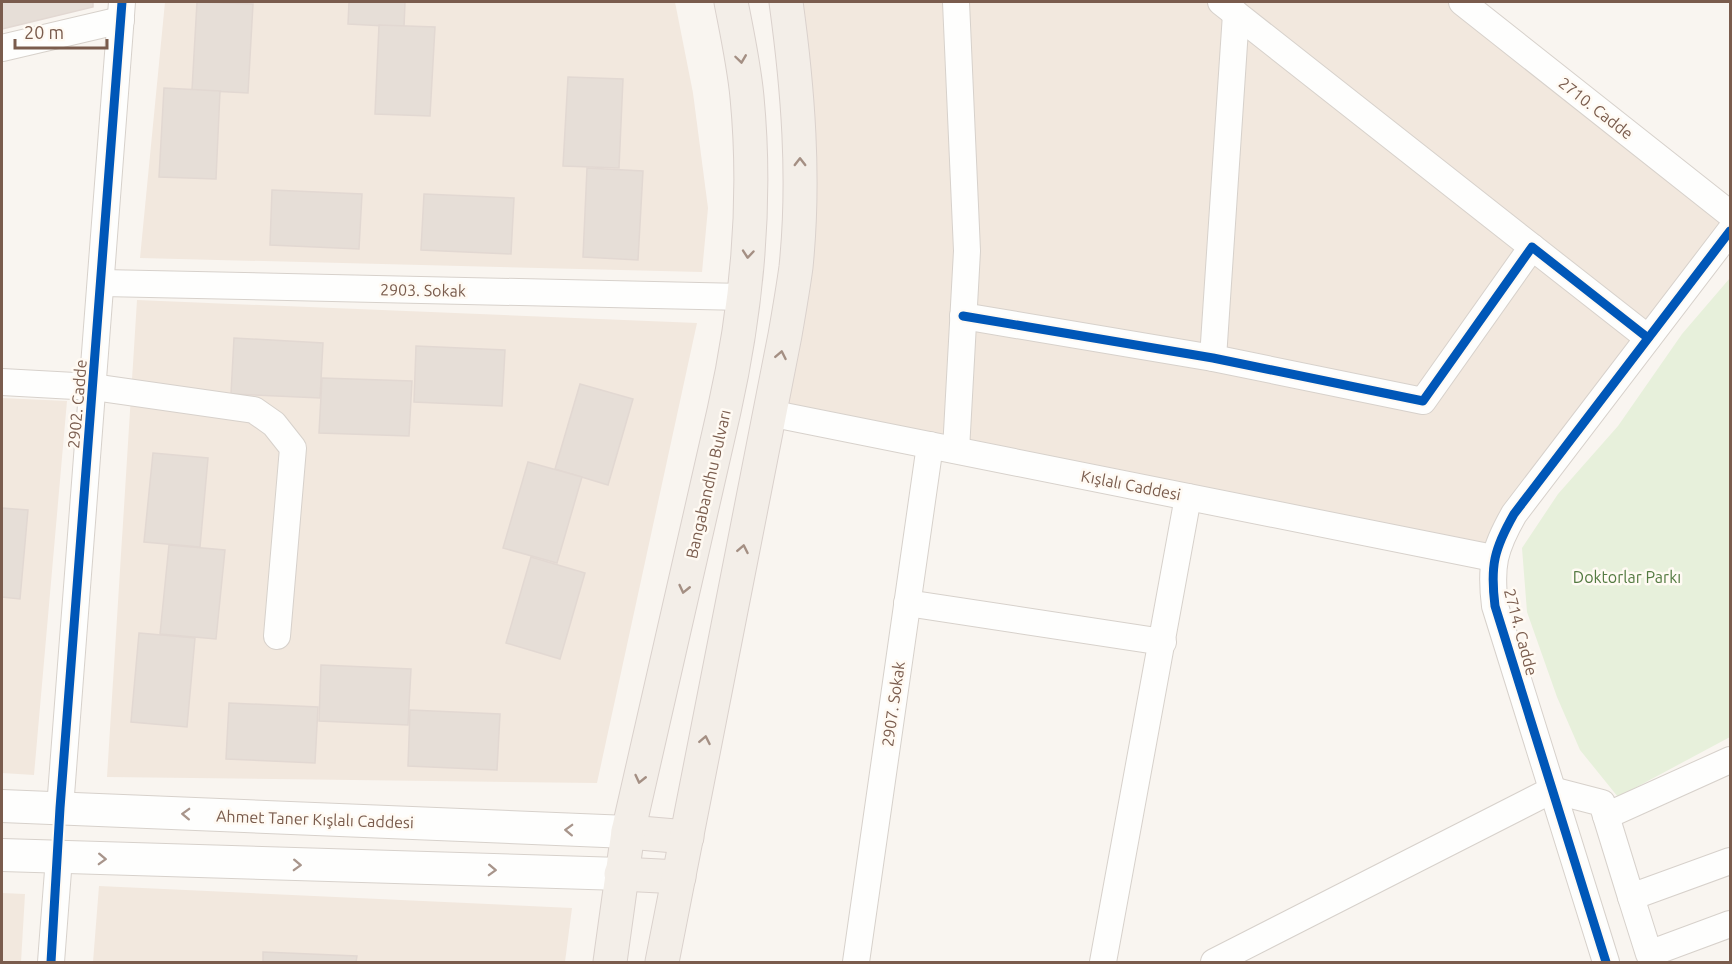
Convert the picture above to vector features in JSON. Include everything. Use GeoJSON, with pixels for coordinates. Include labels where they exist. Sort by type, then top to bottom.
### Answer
{"type":"FeatureCollection","features":[{"type":"Feature","properties":{"kind":"main road","name":"Bangabandhu Bulvarı"},"geometry":{"type":"LineString","coordinates":[[610,963],[628,832],[734,369],[744,297],[749,242],[749,138],[746,95],[731,2]]}},
{"type":"Feature","properties":{"kind":"main road"},"geometry":{"type":"LineString","coordinates":[[662,963],[796,267],[800,197],[800,135],[786,2]]}},
{"type":"Feature","properties":{"kind":"main road"},"geometry":{"type":"LineString","coordinates":[[628,832],[687,837]]}},
{"type":"Feature","properties":{"kind":"main road"},"geometry":{"type":"LineString","coordinates":[[621,874],[679,877]]}},
{"type":"Feature","properties":{"kind":"street"},"geometry":{"type":"LineString","coordinates":[[956,2],[967,251],[956,450]]}},
{"type":"Feature","properties":{"kind":"street","name":"2710. Cadde"},"geometry":{"type":"LineString","coordinates":[[1462,2],[1731,214]]}},
{"type":"Feature","properties":{"kind":"street"},"geometry":{"type":"LineString","coordinates":[[1213,358],[1228,8]]}},
{"type":"Feature","properties":{"kind":"street"},"geometry":{"type":"LineString","coordinates":[[1228,8],[1648,338]]}},
{"type":"Feature","properties":{"kind":"street"},"geometry":{"type":"LineString","coordinates":[[2,48],[121,11]]}},
{"type":"Feature","properties":{"kind":"street","name":"2902. Cadde"},"geometry":{"type":"LineString","coordinates":[[60,808],[102,283],[121,11]]}},
{"type":"Feature","properties":{"kind":"street","name":"2714. Cadde"},"geometry":{"type":"LineString","coordinates":[[1606,963],[1495,606],[1492,583],[1493,558],[1514,514],[1731,231]]}},
{"type":"Feature","properties":{"kind":"street"},"geometry":{"type":"LineString","coordinates":[[963,316],[1213,358],[1423,401],[1532,248]]}},
{"type":"Feature","properties":{"kind":"street","name":"2903. Sokak"},"geometry":{"type":"LineString","coordinates":[[102,283],[744,297]]}},
{"type":"Feature","properties":{"kind":"street"},"geometry":{"type":"LineString","coordinates":[[2,382],[93,387],[254,410],[274,424],[293,448],[277,636]]}},
{"type":"Feature","properties":{"kind":"street","name":"Kışlalı Caddesi"},"geometry":{"type":"LineString","coordinates":[[769,413],[1493,558]]}},
{"type":"Feature","properties":{"kind":"street","name":"2907. Sokak"},"geometry":{"type":"LineString","coordinates":[[856,963],[930,445]]}},
{"type":"Feature","properties":{"kind":"street"},"geometry":{"type":"LineString","coordinates":[[1103,963],[1188,497]]}},
{"type":"Feature","properties":{"kind":"street"},"geometry":{"type":"LineString","coordinates":[[907,603],[1163,642]]}},
{"type":"Feature","properties":{"kind":"street"},"geometry":{"type":"LineString","coordinates":[[1606,816],[1731,760]]}},
{"type":"Feature","properties":{"kind":"street"},"geometry":{"type":"LineString","coordinates":[[1214,963],[1552,790],[1602,803],[1649,954],[1731,924]]}},
{"type":"Feature","properties":{"kind":"street","name":"Ahmet Taner Kışlalı Caddesi"},"geometry":{"type":"LineString","coordinates":[[2,806],[628,832]]}},
{"type":"Feature","properties":{"kind":"street"},"geometry":{"type":"LineString","coordinates":[[51,963],[59,858],[60,808]]}},
{"type":"Feature","properties":{"kind":"street"},"geometry":{"type":"LineString","coordinates":[[2,855],[621,874]]}},
{"type":"Feature","properties":{"kind":"street"},"geometry":{"type":"LineString","coordinates":[[1631,897],[1731,861]]}},
{"type":"Feature","properties":{"kind":"shaded area"},"geometry":{"type":"Polygon","coordinates":[[[165,2],[675,2],[693,93],[708,208],[702,272],[140,258],[165,2]]]}},
{"type":"Feature","properties":{"kind":"shaded area"},"geometry":{"type":"Polygon","coordinates":[[[786,2],[1462,2],[1730,214],[1493,558],[769,413],[785,335],[786,2]]]}},
{"type":"Feature","properties":{"kind":"shaded area"},"geometry":{"type":"Polygon","coordinates":[[[137,300],[697,323],[597,783],[107,777],[137,300]]]}},
{"type":"Feature","properties":{"kind":"shaded area"},"geometry":{"type":"Polygon","coordinates":[[[2,398],[67,401],[34,775],[2,773],[2,398]]]}},
{"type":"Feature","properties":{"kind":"shaded area"},"geometry":{"type":"Polygon","coordinates":[[[99,886],[572,908],[565,962],[93,962],[99,886]]]}},
{"type":"Feature","properties":{"kind":"shaded area"},"geometry":{"type":"Polygon","coordinates":[[[2,893],[25,894],[21,962],[2,962],[2,893]]]}},
{"type":"Feature","properties":{"kind":"green space","name":"Doktorlar Parkı"},"geometry":{"type":"Polygon","coordinates":[[[1730,278],[1730,737],[1618,797],[1580,750],[1557,697],[1527,612],[1522,548],[1558,494],[1618,426],[1682,334],[1730,278]]]}},
{"type":"Feature","properties":{"kind":"building"},"geometry":{"type":"Polygon","coordinates":[[[2,2],[93,2],[93,7],[2,29],[2,2]]]}},
{"type":"Feature","properties":{"kind":"building"},"geometry":{"type":"Polygon","coordinates":[[[197,2],[253,4],[248,93],[192,90],[197,2]]]}},
{"type":"Feature","properties":{"kind":"building"},"geometry":{"type":"Polygon","coordinates":[[[349,2],[405,2],[404,27],[348,24],[349,2]]]}},
{"type":"Feature","properties":{"kind":"building"},"geometry":{"type":"Polygon","coordinates":[[[379,25],[435,27],[430,116],[375,114],[379,25]]]}},
{"type":"Feature","properties":{"kind":"building"},"geometry":{"type":"Polygon","coordinates":[[[568,77],[623,79],[619,168],[563,166],[568,77]]]}},
{"type":"Feature","properties":{"kind":"building"},"geometry":{"type":"Polygon","coordinates":[[[164,88],[220,91],[216,179],[159,177],[164,88]]]}},
{"type":"Feature","properties":{"kind":"building"},"geometry":{"type":"Polygon","coordinates":[[[587,168],[643,171],[638,260],[583,257],[587,168]]]}},
{"type":"Feature","properties":{"kind":"building"},"geometry":{"type":"Polygon","coordinates":[[[272,190],[362,194],[359,249],[270,245],[272,190]]]}},
{"type":"Feature","properties":{"kind":"building"},"geometry":{"type":"Polygon","coordinates":[[[424,194],[514,198],[511,254],[421,250],[424,194]]]}},
{"type":"Feature","properties":{"kind":"building"},"geometry":{"type":"Polygon","coordinates":[[[234,338],[323,343],[320,398],[231,394],[234,338]]]}},
{"type":"Feature","properties":{"kind":"building"},"geometry":{"type":"Polygon","coordinates":[[[416,346],[505,350],[502,406],[414,402],[416,346]]]}},
{"type":"Feature","properties":{"kind":"building"},"geometry":{"type":"Polygon","coordinates":[[[322,378],[412,381],[409,436],[319,433],[322,378]]]}},
{"type":"Feature","properties":{"kind":"building"},"geometry":{"type":"Polygon","coordinates":[[[580,384],[633,399],[608,485],[555,469],[580,384]]]}},
{"type":"Feature","properties":{"kind":"building"},"geometry":{"type":"Polygon","coordinates":[[[153,453],[208,458],[200,547],[144,542],[153,453]]]}},
{"type":"Feature","properties":{"kind":"building"},"geometry":{"type":"Polygon","coordinates":[[[528,462],[582,477],[557,563],[503,548],[528,462]]]}},
{"type":"Feature","properties":{"kind":"building"},"geometry":{"type":"Polygon","coordinates":[[[2,508],[28,510],[20,599],[2,597],[2,508]]]}},
{"type":"Feature","properties":{"kind":"building"},"geometry":{"type":"Polygon","coordinates":[[[169,545],[225,550],[216,639],[160,634],[169,545]]]}},
{"type":"Feature","properties":{"kind":"building"},"geometry":{"type":"Polygon","coordinates":[[[531,557],[585,573],[560,659],[506,643],[531,557]]]}},
{"type":"Feature","properties":{"kind":"building"},"geometry":{"type":"Polygon","coordinates":[[[139,633],[195,638],[187,727],[131,722],[139,633]]]}},
{"type":"Feature","properties":{"kind":"building"},"geometry":{"type":"Polygon","coordinates":[[[321,665],[411,669],[408,725],[319,721],[321,665]]]}},
{"type":"Feature","properties":{"kind":"building"},"geometry":{"type":"Polygon","coordinates":[[[229,703],[318,707],[315,763],[226,759],[229,703]]]}},
{"type":"Feature","properties":{"kind":"building"},"geometry":{"type":"Polygon","coordinates":[[[410,710],[500,714],[497,770],[408,766],[410,710]]]}},
{"type":"Feature","properties":{"kind":"building"},"geometry":{"type":"Polygon","coordinates":[[[263,952],[357,956],[356,962],[263,962],[263,952]]]}},
{"type":"Feature","properties":{"kind":"cycle path"},"geometry":{"type":"LineString","coordinates":[[51,962],[60,808],[122,2]]}},
{"type":"Feature","properties":{"kind":"cycle path"},"geometry":{"type":"LineString","coordinates":[[1606,962],[1495,606],[1493,580],[1495,558],[1514,514],[1730,231]]}},
{"type":"Feature","properties":{"kind":"cycle path"},"geometry":{"type":"LineString","coordinates":[[963,316],[1213,358],[1423,401],[1532,247],[1648,338]]}}]}
